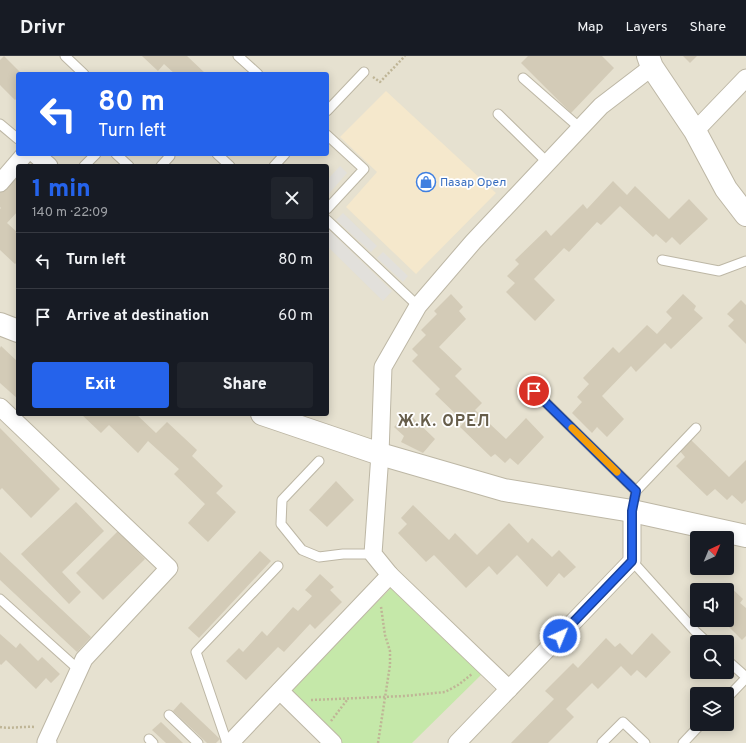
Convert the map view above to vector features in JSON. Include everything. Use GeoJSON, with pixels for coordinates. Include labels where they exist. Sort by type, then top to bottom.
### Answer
{"type":"FeatureCollection","features":[{"type":"Feature","properties":{"kind":"street"},"geometry":{"type":"LineString","coordinates":[[509,689],[390,576],[372,554],[380,454],[383,367],[418,306],[473,242],[601,106],[650,62],[695,131],[726,189],[746,215]]}},
{"type":"Feature","properties":{"kind":"street"},"geometry":{"type":"LineString","coordinates":[[695,131],[746,78]]}},
{"type":"Feature","properties":{"kind":"street"},"geometry":{"type":"LineString","coordinates":[[16,164],[23,156]]}},
{"type":"Feature","properties":{"kind":"street"},"geometry":{"type":"LineString","coordinates":[[38,156],[48,164]]}},
{"type":"Feature","properties":{"kind":"street"},"geometry":{"type":"LineString","coordinates":[[0,183],[16,164]]}},
{"type":"Feature","properties":{"kind":"street"},"geometry":{"type":"LineString","coordinates":[[0,324],[16,330]]}},
{"type":"Feature","properties":{"kind":"street"},"geometry":{"type":"LineString","coordinates":[[0,407],[169,568],[84,659],[50,736]]}},
{"type":"Feature","properties":{"kind":"street"},"geometry":{"type":"LineString","coordinates":[[268,416],[380,454],[504,490],[634,501],[746,536]]}},
{"type":"Feature","properties":{"kind":"street"},"geometry":{"type":"LineString","coordinates":[[459,742],[632,561],[634,501]]}},
{"type":"Feature","properties":{"kind":"street"},"geometry":{"type":"LineString","coordinates":[[228,743],[390,576]]}},
{"type":"Feature","properties":{"kind":"street"},"geometry":{"type":"LineString","coordinates":[[280,691],[328,737]]}},
{"type":"Feature","properties":{"kind":"lane"},"geometry":{"type":"LineString","coordinates":[[65,56],[82,72]]}},
{"type":"Feature","properties":{"kind":"lane"},"geometry":{"type":"LineString","coordinates":[[238,56],[256,72]]}},
{"type":"Feature","properties":{"kind":"lane"},"geometry":{"type":"LineString","coordinates":[[329,109],[364,72]]}},
{"type":"Feature","properties":{"kind":"lane"},"geometry":{"type":"LineString","coordinates":[[523,78],[580,128]]}},
{"type":"Feature","properties":{"kind":"lane"},"geometry":{"type":"LineString","coordinates":[[498,114],[548,163]]}},
{"type":"Feature","properties":{"kind":"lane"},"geometry":{"type":"LineString","coordinates":[[0,124],[16,137]]}},
{"type":"Feature","properties":{"kind":"lane"},"geometry":{"type":"LineString","coordinates":[[329,138],[364,169],[329,207]]}},
{"type":"Feature","properties":{"kind":"lane"},"geometry":{"type":"LineString","coordinates":[[86,164],[94,156]]}},
{"type":"Feature","properties":{"kind":"lane"},"geometry":{"type":"LineString","coordinates":[[118,156],[127,164]]}},
{"type":"Feature","properties":{"kind":"lane"},"geometry":{"type":"LineString","coordinates":[[163,164],[169,156]]}},
{"type":"Feature","properties":{"kind":"lane"},"geometry":{"type":"LineString","coordinates":[[219,156],[228,164]]}},
{"type":"Feature","properties":{"kind":"lane"},"geometry":{"type":"LineString","coordinates":[[276,164],[283,156]]}},
{"type":"Feature","properties":{"kind":"lane"},"geometry":{"type":"LineString","coordinates":[[329,222],[418,306]]}},
{"type":"Feature","properties":{"kind":"lane"},"geometry":{"type":"LineString","coordinates":[[662,260],[719,271],[746,261]]}},
{"type":"Feature","properties":{"kind":"lane"},"geometry":{"type":"LineString","coordinates":[[534,391],[634,501],[696,428]]}},
{"type":"Feature","properties":{"kind":"lane"},"geometry":{"type":"LineString","coordinates":[[319,461],[282,500],[281,524],[302,550],[319,557],[343,554],[372,554]]}},
{"type":"Feature","properties":{"kind":"lane"},"geometry":{"type":"LineString","coordinates":[[632,561],[700,635]]}},
{"type":"Feature","properties":{"kind":"lane"},"geometry":{"type":"LineString","coordinates":[[228,743],[196,652],[278,566]]}},
{"type":"Feature","properties":{"kind":"lane"},"geometry":{"type":"LineString","coordinates":[[0,599],[79,670]]}},
{"type":"Feature","properties":{"kind":"lane"},"geometry":{"type":"LineString","coordinates":[[734,667],[746,678],[734,691]]}},
{"type":"Feature","properties":{"kind":"lane"},"geometry":{"type":"LineString","coordinates":[[169,715],[198,743]]}},
{"type":"Feature","properties":{"kind":"lane"},"geometry":{"type":"LineString","coordinates":[[602,743],[623,722],[645,743]]}},
{"type":"Feature","properties":{"kind":"lane"},"geometry":{"type":"LineString","coordinates":[[683,743],[694,731]]}},
{"type":"Feature","properties":{"kind":"path"},"geometry":{"type":"LineString","coordinates":[[364,72],[380,82],[405,56]]}},
{"type":"Feature","properties":{"kind":"path"},"geometry":{"type":"LineString","coordinates":[[373,594],[380,600],[385,634],[390,651],[390,665],[386,697],[378,743]]}},
{"type":"Feature","properties":{"kind":"path"},"geometry":{"type":"LineString","coordinates":[[295,706],[300,700],[386,697],[445,692],[458,685],[483,664]]}},
{"type":"Feature","properties":{"kind":"path"},"geometry":{"type":"LineString","coordinates":[[328,737],[336,716],[348,699]]}},
{"type":"Feature","properties":{"kind":"path"},"geometry":{"type":"LineString","coordinates":[[0,727],[27,726],[50,736]]}},
{"type":"Feature","properties":{"kind":"shaded area"},"geometry":{"type":"Polygon","coordinates":[[[0,56],[746,56],[746,743],[0,743],[0,56]]]}},
{"type":"Feature","properties":{"kind":"shaded area","name":"Пазар Орел"},"geometry":{"type":"Polygon","coordinates":[[[386,91],[496,193],[416,274],[346,207],[377,172],[340,137],[386,91]]]}},
{"type":"Feature","properties":{"kind":"shaded area"},"geometry":{"type":"Polygon","coordinates":[[[340,166],[347,173],[329,194],[329,178],[340,166]]]}},
{"type":"Feature","properties":{"kind":"shaded area"},"geometry":{"type":"Polygon","coordinates":[[[343,213],[377,246],[371,252],[336,220],[343,213]]]}},
{"type":"Feature","properties":{"kind":"shaded area"},"geometry":{"type":"Polygon","coordinates":[[[329,230],[392,291],[383,301],[329,248],[329,230]]]}},
{"type":"Feature","properties":{"kind":"shaded area"},"geometry":{"type":"Polygon","coordinates":[[[383,252],[408,276],[403,282],[377,258],[383,252]]]}},
{"type":"Feature","properties":{"kind":"green space"},"geometry":{"type":"Polygon","coordinates":[[[391,588],[482,674],[412,743],[341,743],[293,697],[292,689],[391,588]]]}},
{"type":"Feature","properties":{"kind":"building"},"geometry":{"type":"Polygon","coordinates":[[[4,56],[20,72],[16,72],[15,100],[0,85],[0,60],[4,56]]]}},
{"type":"Feature","properties":{"kind":"building"},"geometry":{"type":"Polygon","coordinates":[[[142,56],[187,56],[204,72],[173,72],[164,64],[158,71],[142,56]]]}},
{"type":"Feature","properties":{"kind":"building"},"geometry":{"type":"Polygon","coordinates":[[[528,56],[602,56],[614,68],[571,113],[521,63],[528,56]]]}},
{"type":"Feature","properties":{"kind":"building"},"geometry":{"type":"Polygon","coordinates":[[[683,56],[697,56],[690,63],[683,56]]]}},
{"type":"Feature","properties":{"kind":"building"},"geometry":{"type":"Polygon","coordinates":[[[14,174],[16,176],[16,213],[7,223],[16,231],[15,264],[0,250],[0,189],[14,174]]]}},
{"type":"Feature","properties":{"kind":"building"},"geometry":{"type":"Polygon","coordinates":[[[613,181],[627,195],[635,186],[669,219],[689,199],[708,219],[680,245],[672,237],[666,243],[656,234],[653,237],[620,206],[601,225],[597,222],[569,252],[564,248],[534,279],[555,300],[535,321],[506,292],[515,283],[507,276],[519,264],[515,260],[546,230],[551,236],[583,204],[587,209],[613,181]]]}},
{"type":"Feature","properties":{"kind":"building"},"geometry":{"type":"Polygon","coordinates":[[[451,294],[463,307],[459,311],[466,319],[439,347],[462,369],[455,376],[482,403],[475,410],[506,439],[526,418],[544,437],[518,465],[510,458],[505,463],[495,454],[491,457],[460,427],[464,422],[435,394],[440,389],[412,361],[418,355],[412,349],[426,335],[421,330],[437,314],[434,311],[451,294]]]}},
{"type":"Feature","properties":{"kind":"building"},"geometry":{"type":"Polygon","coordinates":[[[683,294],[696,306],[694,310],[703,318],[671,349],[665,343],[636,372],[631,366],[602,396],[624,419],[607,437],[597,427],[592,433],[572,413],[582,402],[577,397],[589,384],[583,378],[613,347],[619,353],[647,325],[657,334],[672,318],[666,312],[683,294]]]}},
{"type":"Feature","properties":{"kind":"building"},"geometry":{"type":"Polygon","coordinates":[[[741,300],[746,305],[746,344],[728,326],[734,320],[727,314],[741,300]]]}},
{"type":"Feature","properties":{"kind":"building"},"geometry":{"type":"Polygon","coordinates":[[[1,346],[16,360],[16,397],[0,383],[1,346]]]}},
{"type":"Feature","properties":{"kind":"building"},"geometry":{"type":"Polygon","coordinates":[[[408,413],[435,439],[423,453],[401,442],[404,436],[394,427],[408,413]]]}},
{"type":"Feature","properties":{"kind":"building"},"geometry":{"type":"Polygon","coordinates":[[[83,416],[138,416],[156,433],[167,422],[197,450],[192,456],[223,486],[216,493],[236,512],[208,542],[188,523],[205,504],[174,474],[179,469],[148,441],[138,453],[109,425],[101,433],[83,416]]]}},
{"type":"Feature","properties":{"kind":"building"},"geometry":{"type":"Polygon","coordinates":[[[0,428],[60,489],[31,518],[2,488],[0,490],[0,428]]]}},
{"type":"Feature","properties":{"kind":"building"},"geometry":{"type":"Polygon","coordinates":[[[691,440],[729,477],[746,460],[746,500],[742,504],[732,495],[727,500],[715,489],[707,496],[676,466],[685,457],[680,451],[691,440]]]}},
{"type":"Feature","properties":{"kind":"building"},"geometry":{"type":"Polygon","coordinates":[[[336,481],[354,500],[327,527],[309,510],[336,481]]]}},
{"type":"Feature","properties":{"kind":"building"},"geometry":{"type":"Polygon","coordinates":[[[76,502],[104,531],[62,572],[81,592],[69,604],[21,554],[76,502]]]}},
{"type":"Feature","properties":{"kind":"building"},"geometry":{"type":"Polygon","coordinates":[[[413,505],[449,540],[455,533],[477,555],[509,523],[528,543],[532,538],[552,557],[559,550],[576,567],[564,578],[559,573],[547,587],[517,555],[497,575],[489,566],[466,588],[434,555],[426,562],[398,533],[407,524],[401,518],[413,505]]]}},
{"type":"Feature","properties":{"kind":"building"},"geometry":{"type":"Polygon","coordinates":[[[118,531],[145,559],[103,600],[76,573],[118,531]]]}},
{"type":"Feature","properties":{"kind":"building"},"geometry":{"type":"Polygon","coordinates":[[[260,551],[271,561],[199,638],[188,628],[260,551]]]}},
{"type":"Feature","properties":{"kind":"building"},"geometry":{"type":"Polygon","coordinates":[[[0,552],[91,637],[77,652],[0,580],[0,552]]]}},
{"type":"Feature","properties":{"kind":"building"},"geometry":{"type":"Polygon","coordinates":[[[320,574],[334,587],[330,590],[342,602],[315,629],[310,624],[284,652],[278,647],[246,680],[226,661],[239,648],[243,652],[262,631],[267,636],[293,607],[298,611],[312,596],[305,590],[320,574]]]}},
{"type":"Feature","properties":{"kind":"building"},"geometry":{"type":"Polygon","coordinates":[[[734,591],[743,599],[740,603],[746,608],[746,636],[742,640],[729,627],[734,627],[734,591]]]}},
{"type":"Feature","properties":{"kind":"building"},"geometry":{"type":"Polygon","coordinates":[[[652,633],[671,652],[646,678],[637,670],[631,676],[621,666],[598,689],[592,683],[566,709],[574,717],[548,743],[511,743],[554,699],[545,691],[573,663],[578,668],[606,638],[615,647],[620,643],[632,655],[652,633]]]}},
{"type":"Feature","properties":{"kind":"building"},"geometry":{"type":"Polygon","coordinates":[[[0,634],[16,648],[20,643],[38,661],[42,657],[60,674],[51,683],[46,678],[36,689],[6,660],[1,665],[0,664],[0,634]]]}},
{"type":"Feature","properties":{"kind":"building"},"geometry":{"type":"Polygon","coordinates":[[[181,702],[220,739],[216,743],[207,743],[173,711],[181,702]]]}},
{"type":"Feature","properties":{"kind":"building"},"geometry":{"type":"Polygon","coordinates":[[[161,722],[183,743],[166,743],[152,730],[161,722]]]}},
{"type":"Feature","properties":{"kind":"slow traffic"},"geometry":{"type":"LineString","coordinates":[[572,428],[617,472]]}},
{"type":"Feature","properties":{"kind":"place","name":"Пазар Орел"},"geometry":{"type":"Point","coordinates":[426,182]}},
{"type":"Feature","properties":{"kind":"district","name":"Ж.К. ОРЕЛ"},"geometry":{"type":"Point","coordinates":[444,420]}},
{"type":"Feature","properties":{"kind":"route"},"geometry":{"type":"LineString","coordinates":[[534,391],[636,491],[632,511],[632,561],[560,636]]}}]}
